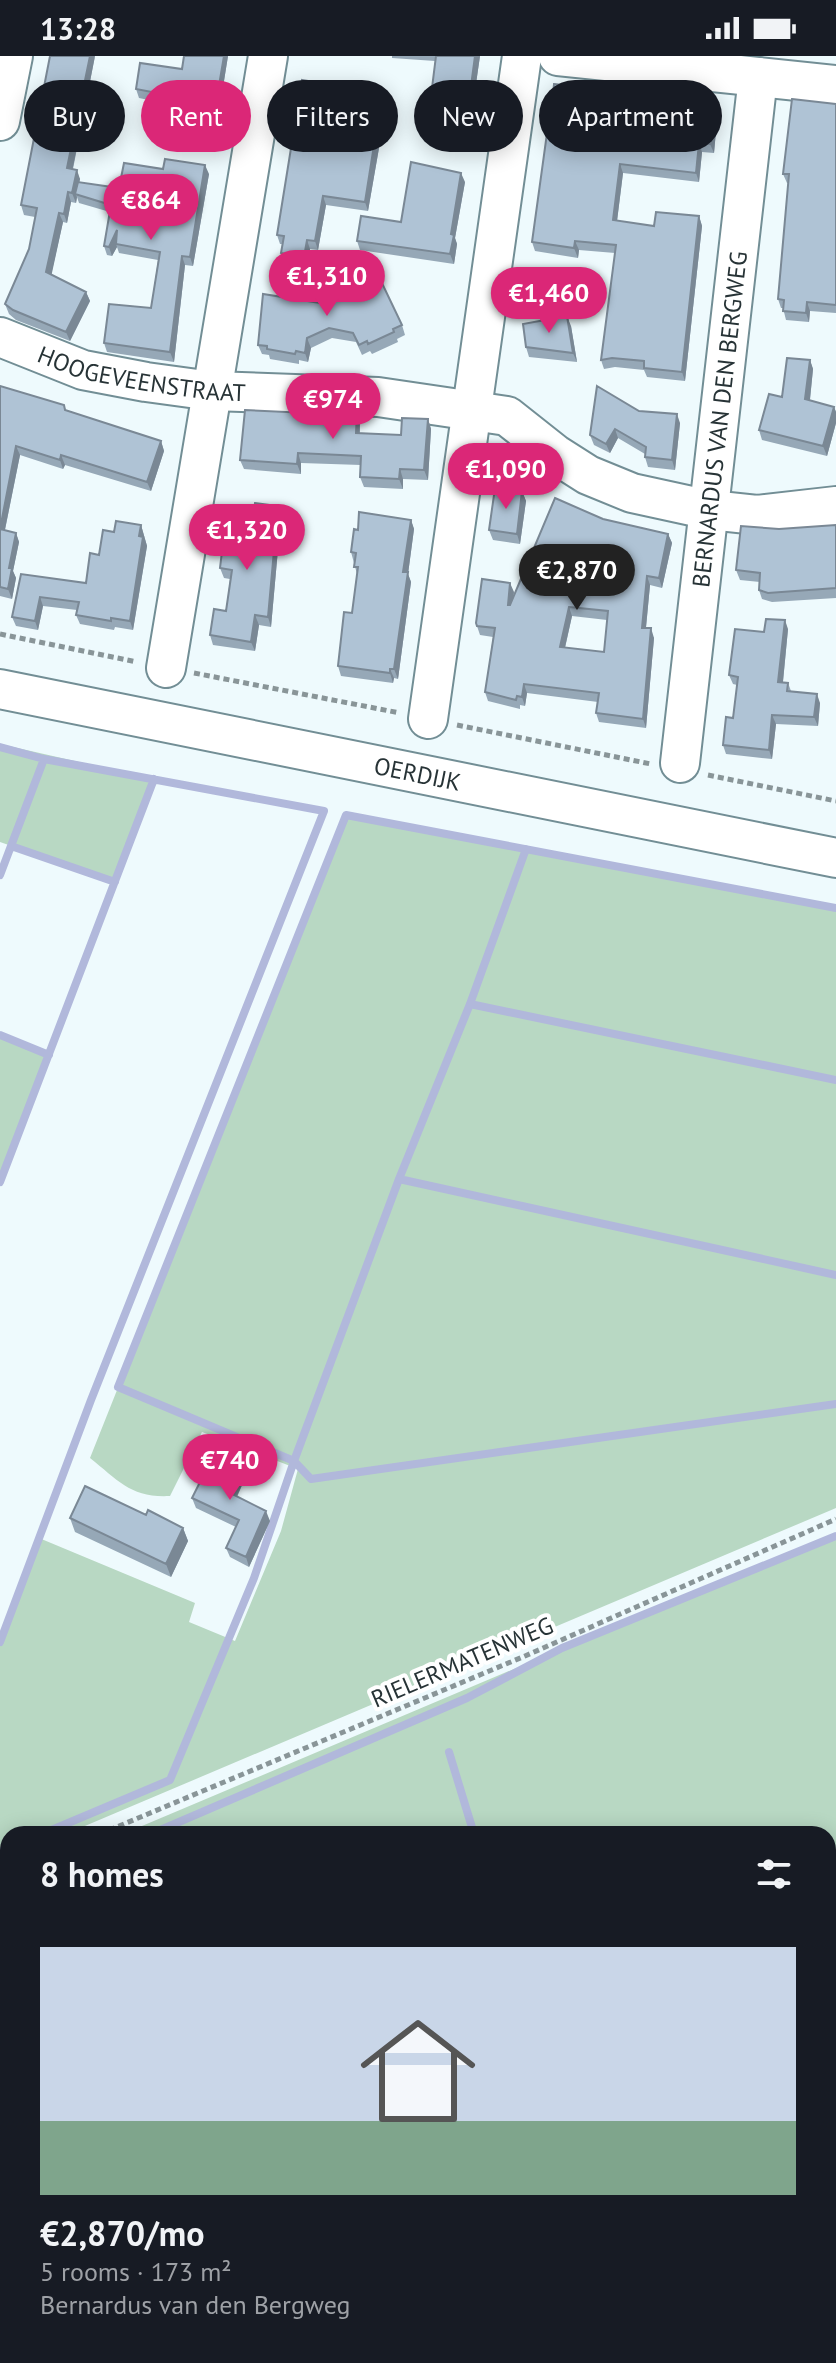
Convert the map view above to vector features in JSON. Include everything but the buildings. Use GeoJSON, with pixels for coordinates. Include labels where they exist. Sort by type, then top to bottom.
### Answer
{"type":"FeatureCollection","features":[{"type":"Feature","properties":{"kind":"street"},"geometry":{"type":"LineString","coordinates":[[0,121],[13,56]]}},
{"type":"Feature","properties":{"kind":"street"},"geometry":{"type":"LineString","coordinates":[[166,668],[268,56]]}},
{"type":"Feature","properties":{"kind":"street"},"geometry":{"type":"LineString","coordinates":[[428,719],[522,56]]}},
{"type":"Feature","properties":{"kind":"street"},"geometry":{"type":"LineString","coordinates":[[558,56],[836,85]]}},
{"type":"Feature","properties":{"kind":"street","name":"BERNARDUS VAN DEN BERGWEG"},"geometry":{"type":"LineString","coordinates":[[680,763],[758,77]]}},
{"type":"Feature","properties":{"kind":"street","name":"HOOGEVEENSTRAAT"},"geometry":{"type":"LineString","coordinates":[[0,337],[83,370],[146,382],[212,391],[378,397],[507,416],[555,454],[588,475],[632,493],[710,510],[757,515],[836,506]]}},
{"type":"Feature","properties":{"kind":"street","name":"OERDIJK"},"geometry":{"type":"LineString","coordinates":[[0,689],[836,858]]}},
{"type":"Feature","properties":{"kind":"path","name":"RIELERMATENWEG"},"geometry":{"type":"LineString","coordinates":[[119,1826],[525,1656],[836,1519]]}},
{"type":"Feature","properties":{"kind":"green space"},"geometry":{"type":"Polygon","coordinates":[[[0,744],[154,779],[115,882],[0,842],[0,744]]]}},
{"type":"Feature","properties":{"kind":"green space"},"geometry":{"type":"Polygon","coordinates":[[[346,815],[836,907],[836,1508],[85,1826],[0,1826],[0,1637],[39,1538],[195,1603],[189,1622],[235,1641],[281,1531],[298,1469],[202,1432],[170,1496],[157,1496],[126,1486],[90,1458],[346,815]]]}},
{"type":"Feature","properties":{"kind":"green space"},"geometry":{"type":"Polygon","coordinates":[[[0,1035],[49,1055],[0,1182],[0,1035]]]}},
{"type":"Feature","properties":{"kind":"green space"},"geometry":{"type":"Polygon","coordinates":[[[836,1533],[836,1826],[142,1826],[836,1533]]]}},
{"type":"Feature","properties":{"kind":"waterway"},"geometry":{"type":"LineString","coordinates":[[0,747],[44,759],[324,811],[91,1400],[0,1642]]}},
{"type":"Feature","properties":{"kind":"waterway"},"geometry":{"type":"LineString","coordinates":[[44,759],[11,846],[115,882]]}},
{"type":"Feature","properties":{"kind":"waterway"},"geometry":{"type":"LineString","coordinates":[[0,1182],[154,779]]}},
{"type":"Feature","properties":{"kind":"waterway"},"geometry":{"type":"LineString","coordinates":[[61,1826],[170,1780],[254,1578],[294,1461],[118,1387],[346,815],[836,908]]}},
{"type":"Feature","properties":{"kind":"waterway"},"geometry":{"type":"LineString","coordinates":[[0,875],[11,846]]}},
{"type":"Feature","properties":{"kind":"waterway"},"geometry":{"type":"LineString","coordinates":[[526,849],[470,1004],[399,1179],[294,1461],[311,1479],[836,1404]]}},
{"type":"Feature","properties":{"kind":"waterway"},"geometry":{"type":"LineString","coordinates":[[470,1004],[836,1080]]}},
{"type":"Feature","properties":{"kind":"waterway"},"geometry":{"type":"LineString","coordinates":[[0,1035],[49,1055]]}},
{"type":"Feature","properties":{"kind":"waterway"},"geometry":{"type":"LineString","coordinates":[[399,1179],[836,1275]]}},
{"type":"Feature","properties":{"kind":"waterway"},"geometry":{"type":"LineString","coordinates":[[170,1826],[467,1698],[562,1648],[836,1536]]}},
{"type":"Feature","properties":{"kind":"waterway"},"geometry":{"type":"LineString","coordinates":[[449,1752],[472,1826]]}}]}
